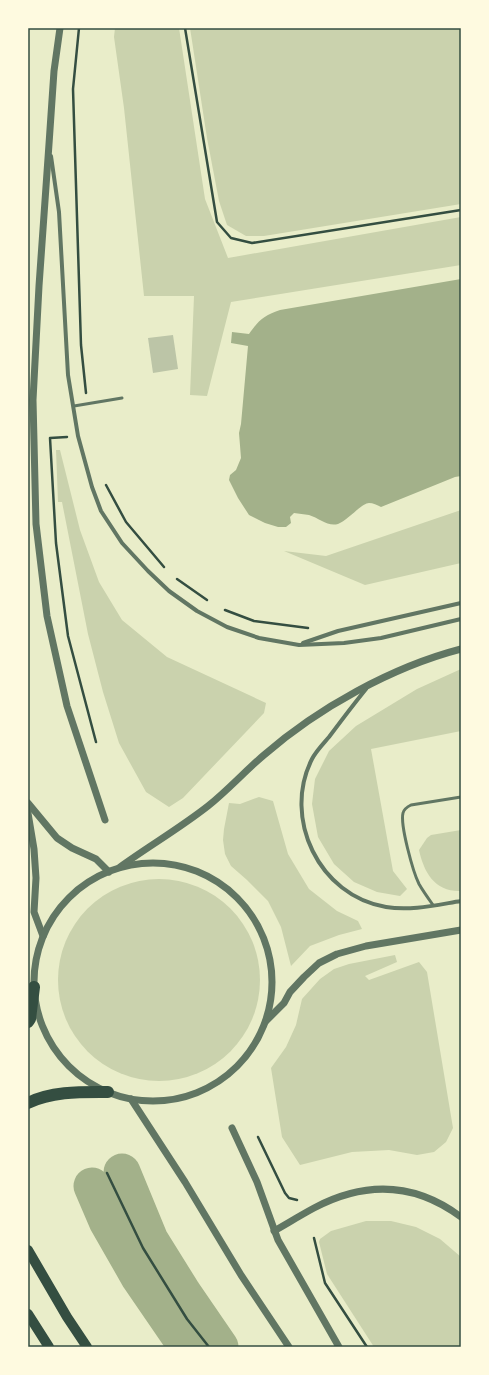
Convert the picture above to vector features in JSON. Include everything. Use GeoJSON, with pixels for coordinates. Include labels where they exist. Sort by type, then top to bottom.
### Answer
{"type":"FeatureCollection","features":[{"type":"Feature","properties":{"kind":"highway"},"geometry":{"type":"LineString","coordinates":[[28,1022],[30,1019],[34,987]]}},
{"type":"Feature","properties":{"kind":"highway"},"geometry":{"type":"LineString","coordinates":[[28,1103],[48,1097],[79,1092],[108,1092]]}},
{"type":"Feature","properties":{"kind":"main road"},"geometry":{"type":"LineString","coordinates":[[28,1250],[67,1317],[87,1347]]}},
{"type":"Feature","properties":{"kind":"main road"},"geometry":{"type":"LineString","coordinates":[[28,1314],[49,1347]]}},
{"type":"Feature","properties":{"kind":"street"},"geometry":{"type":"LineString","coordinates":[[60,28],[54,71],[39,286],[33,400],[36,524],[47,616],[67,706],[105,820]]}},
{"type":"Feature","properties":{"kind":"street"},"geometry":{"type":"LineString","coordinates":[[49,144],[59,212],[68,375],[81,450],[101,511],[122,543],[148,572],[169,591],[197,611],[227,628],[259,638],[299,645],[344,643],[381,638],[461,619]]}},
{"type":"Feature","properties":{"kind":"street"},"geometry":{"type":"LineString","coordinates":[[299,645],[338,632],[461,603]]}},
{"type":"Feature","properties":{"kind":"street"},"geometry":{"type":"LineString","coordinates":[[117,869],[172,833],[209,805],[264,755],[318,714],[368,686],[406,668],[461,649]]}},
{"type":"Feature","properties":{"kind":"street"},"geometry":{"type":"LineString","coordinates":[[368,686],[313,758],[309,768],[303,787],[302,805],[303,824],[308,842],[316,858],[328,875],[343,889],[362,900],[384,907],[405,909],[461,901]]}},
{"type":"Feature","properties":{"kind":"street"},"geometry":{"type":"LineString","coordinates":[[28,803],[57,838],[72,848],[96,859],[109,872]]}},
{"type":"Feature","properties":{"kind":"street"},"geometry":{"type":"LineString","coordinates":[[28,813],[34,849],[36,878],[34,912],[43,936]]}},
{"type":"Feature","properties":{"kind":"street"},"geometry":{"type":"LineString","coordinates":[[140,864],[163,864],[186,868],[208,876],[228,889],[243,904],[255,921],[264,939],[270,959],[272,980],[271,1001],[266,1021],[257,1040],[245,1058],[230,1073],[213,1085],[194,1094],[173,1100],[152,1101],[131,1099],[108,1092],[84,1079],[64,1061],[52,1045],[38,1014],[34,987],[35,970],[43,936],[59,909],[82,887],[109,872],[140,864]]}},
{"type":"Feature","properties":{"kind":"street"},"geometry":{"type":"LineString","coordinates":[[266,1021],[284,1003],[290,992],[304,977],[319,963],[337,954],[366,946],[461,930]]}},
{"type":"Feature","properties":{"kind":"street"},"geometry":{"type":"LineString","coordinates":[[131,1099],[185,1182],[241,1274],[289,1347]]}},
{"type":"Feature","properties":{"kind":"street"},"geometry":{"type":"LineString","coordinates":[[232,1128],[257,1182],[274,1231],[339,1347]]}},
{"type":"Feature","properties":{"kind":"street"},"geometry":{"type":"LineString","coordinates":[[274,1231],[314,1208],[330,1201],[352,1193],[371,1189],[394,1188],[412,1192],[434,1200],[461,1217]]}},
{"type":"Feature","properties":{"kind":"lane"},"geometry":{"type":"LineString","coordinates":[[74,406],[122,398]]}},
{"type":"Feature","properties":{"kind":"lane"},"geometry":{"type":"LineString","coordinates":[[433,905],[418,883],[411,862],[402,821],[403,813],[406,808],[411,805],[461,797]]}},
{"type":"Feature","properties":{"kind":"path"},"geometry":{"type":"LineString","coordinates":[[79,28],[74,97],[80,345],[85,390]]}},
{"type":"Feature","properties":{"kind":"path"},"geometry":{"type":"LineString","coordinates":[[185,28],[217,222],[230,238],[252,243],[461,210]]}},
{"type":"Feature","properties":{"kind":"path"},"geometry":{"type":"LineString","coordinates":[[69,437],[50,438],[56,544],[68,636],[98,749]]}},
{"type":"Feature","properties":{"kind":"path"},"geometry":{"type":"LineString","coordinates":[[104,480],[126,522],[166,569]]}},
{"type":"Feature","properties":{"kind":"path"},"geometry":{"type":"LineString","coordinates":[[171,574],[209,602]]}},
{"type":"Feature","properties":{"kind":"path"},"geometry":{"type":"LineString","coordinates":[[222,609],[254,621],[308,628]]}},
{"type":"Feature","properties":{"kind":"path"},"geometry":{"type":"LineString","coordinates":[[258,1137],[284,1193],[289,1198],[297,1200]]}},
{"type":"Feature","properties":{"kind":"path"},"geometry":{"type":"LineString","coordinates":[[107,1173],[143,1248],[187,1319],[209,1347]]}},
{"type":"Feature","properties":{"kind":"path"},"geometry":{"type":"LineString","coordinates":[[314,1238],[325,1283],[367,1347]]}},
{"type":"Feature","properties":{"kind":"shaded area"},"geometry":{"type":"Polygon","coordinates":[[[115,28],[179,28],[205,199],[228,258],[461,217],[461,265],[231,302],[207,396],[190,395],[194,296],[144,296],[124,108],[114,37],[115,28]]]}},
{"type":"Feature","properties":{"kind":"shaded area"},"geometry":{"type":"Polygon","coordinates":[[[190,28],[461,28],[461,204],[264,236],[246,236],[227,225],[219,201],[207,138],[190,28]]]}},
{"type":"Feature","properties":{"kind":"shaded area"},"geometry":{"type":"Polygon","coordinates":[[[461,279],[461,476],[455,477],[381,507],[372,503],[366,504],[342,522],[334,525],[313,516],[294,513],[290,517],[291,523],[286,527],[278,527],[265,523],[249,515],[229,480],[230,475],[236,470],[241,458],[239,433],[248,346],[231,343],[232,332],[249,334],[262,319],[269,314],[280,310],[461,279]]]}},
{"type":"Feature","properties":{"kind":"shaded area"},"geometry":{"type":"Polygon","coordinates":[[[56,450],[60,450],[80,530],[99,582],[122,620],[167,657],[266,703],[264,713],[183,798],[169,807],[146,792],[119,743],[103,692],[88,634],[62,502],[58,502],[56,450]]]}},
{"type":"Feature","properties":{"kind":"shaded area"},"geometry":{"type":"Polygon","coordinates":[[[461,510],[461,563],[365,585],[284,551],[326,556],[461,510]]]}},
{"type":"Feature","properties":{"kind":"shaded area"},"geometry":{"type":"Polygon","coordinates":[[[461,669],[461,731],[371,749],[393,871],[407,889],[400,896],[377,892],[354,882],[334,864],[318,837],[312,804],[315,779],[329,751],[356,726],[417,689],[461,669]]]}},
{"type":"Feature","properties":{"kind":"shaded area"},"geometry":{"type":"Polygon","coordinates":[[[259,797],[273,801],[288,854],[309,889],[337,911],[358,921],[362,929],[339,935],[310,946],[291,966],[281,927],[268,901],[231,866],[225,854],[223,840],[229,803],[240,804],[259,797]]]}},
{"type":"Feature","properties":{"kind":"shaded area"},"geometry":{"type":"Polygon","coordinates":[[[461,830],[461,891],[444,888],[432,880],[424,866],[419,850],[427,838],[431,835],[461,830]]]}},
{"type":"Feature","properties":{"kind":"shaded area"},"geometry":{"type":"Polygon","coordinates":[[[159,879],[188,883],[207,891],[223,902],[237,916],[248,932],[256,951],[260,980],[256,1009],[248,1028],[237,1044],[223,1058],[207,1069],[188,1077],[159,1081],[130,1077],[111,1069],[95,1058],[81,1044],[70,1028],[62,1009],[58,980],[62,951],[70,932],[81,916],[95,902],[111,891],[130,883],[159,879]]]}},
{"type":"Feature","properties":{"kind":"shaded area"},"geometry":{"type":"Polygon","coordinates":[[[395,955],[397,962],[365,976],[369,980],[419,962],[427,972],[453,1128],[446,1142],[434,1152],[417,1155],[389,1150],[352,1152],[300,1165],[282,1137],[271,1068],[286,1047],[296,1025],[302,999],[320,979],[334,969],[349,964],[395,955]]]}},
{"type":"Feature","properties":{"kind":"shaded area"},"geometry":{"type":"Polygon","coordinates":[[[366,1221],[391,1221],[416,1227],[440,1239],[461,1257],[461,1347],[374,1347],[327,1274],[319,1242],[320,1239],[331,1231],[366,1221]]]}},
{"type":"Feature","properties":{"kind":"building"},"geometry":{"type":"Polygon","coordinates":[[[173,335],[178,369],[153,373],[148,338],[173,335]]]}},
{"type":"Feature","properties":{"kind":"waterway"},"geometry":{"type":"LineString","coordinates":[[122,1172],[150,1240],[183,1293],[220,1347]]}},
{"type":"Feature","properties":{"kind":"waterway"},"geometry":{"type":"LineString","coordinates":[[92,1186],[107,1221],[139,1277],[187,1347]]}}]}
